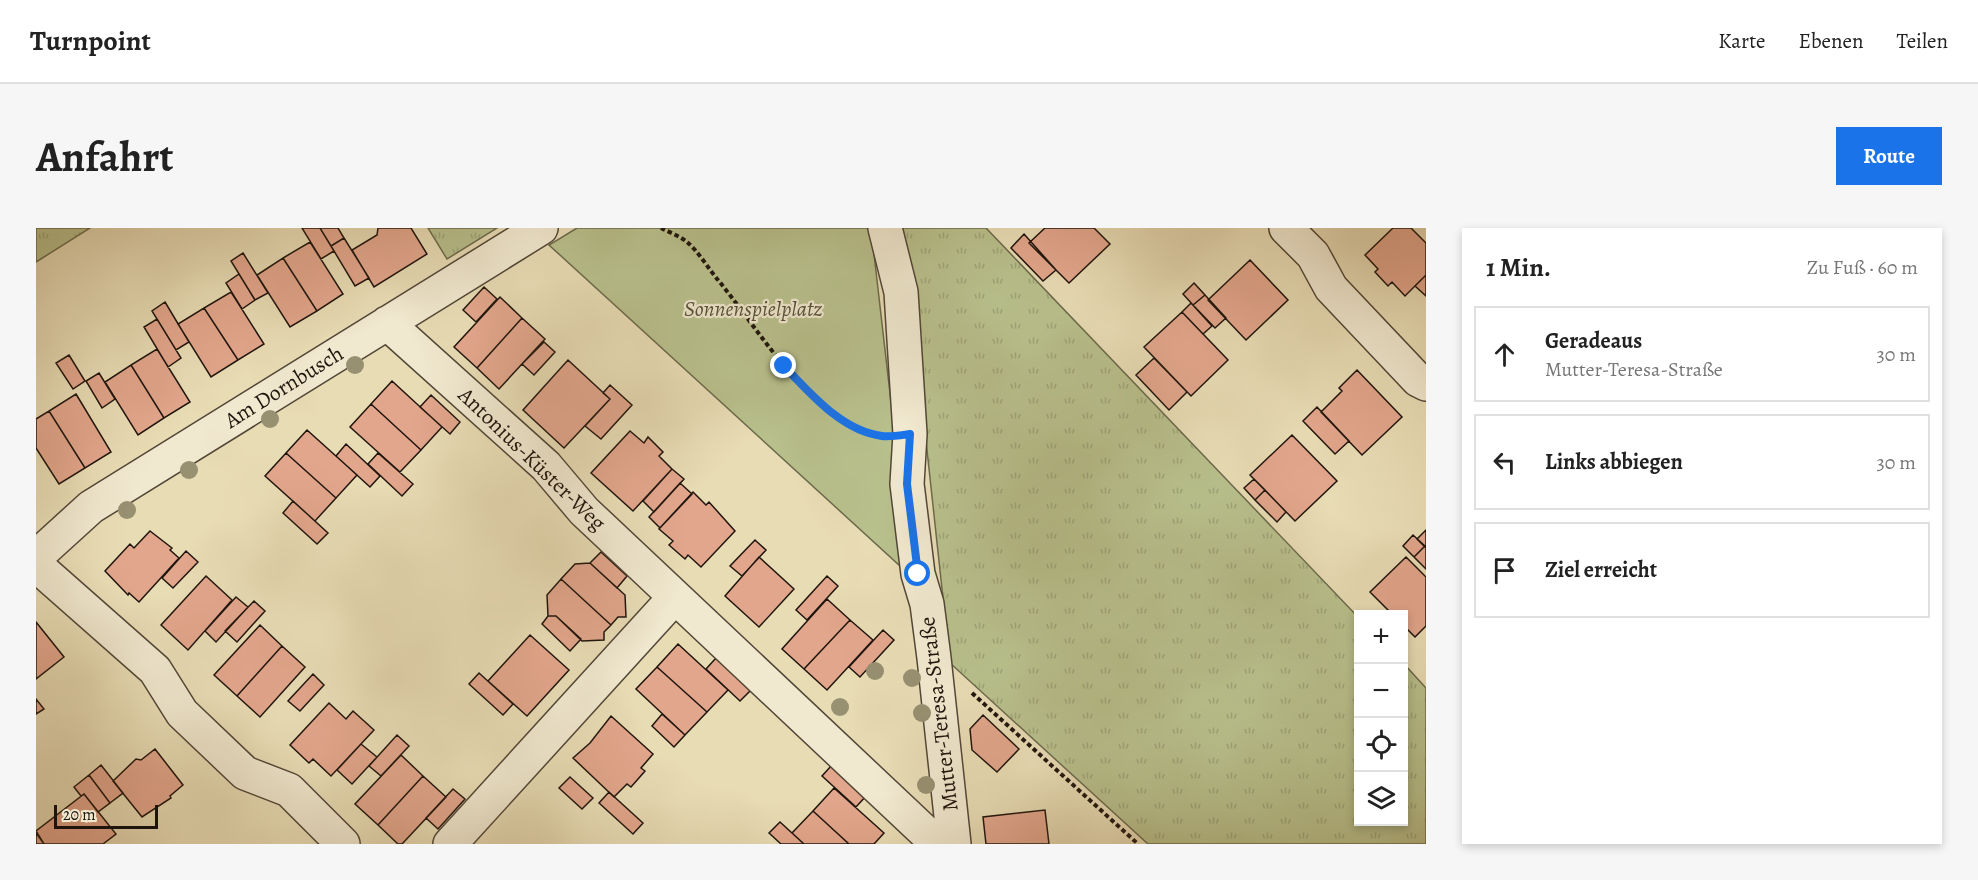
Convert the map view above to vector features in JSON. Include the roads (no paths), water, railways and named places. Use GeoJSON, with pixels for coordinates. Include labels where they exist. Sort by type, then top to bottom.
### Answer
{"type":"FeatureCollection","features":[{"type":"Feature","properties":{"kind":"street","name":"Am Dornbusch"},"geometry":{"type":"LineString","coordinates":[[36,557],[91,507],[541,228]]}},
{"type":"Feature","properties":{"kind":"street","name":"Mutter-Teresa-Straße"},"geometry":{"type":"LineString","coordinates":[[885,228],[901,292],[910,434],[907,484],[918,574],[927,604],[934,658],[935,841]]}},
{"type":"Feature","properties":{"kind":"street"},"geometry":{"type":"LineString","coordinates":[[1286,228],[1313,255],[1331,288],[1418,380],[1426,384]]}},
{"type":"Feature","properties":{"kind":"street","name":"Antonius-Küster-Weg"},"geometry":{"type":"LineString","coordinates":[[387,323],[546,466],[584,511],[935,841]]}},
{"type":"Feature","properties":{"kind":"street"},"geometry":{"type":"LineString","coordinates":[[36,565],[155,670],[182,713],[245,772],[289,790],[343,844]]}},
{"type":"Feature","properties":{"kind":"street"},"geometry":{"type":"LineString","coordinates":[[450,844],[675,597]]}},
{"type":"Feature","properties":{"kind":"park label","name":"Sonnenspielplatz"},"geometry":{"type":"Point","coordinates":[753,309]}}]}
